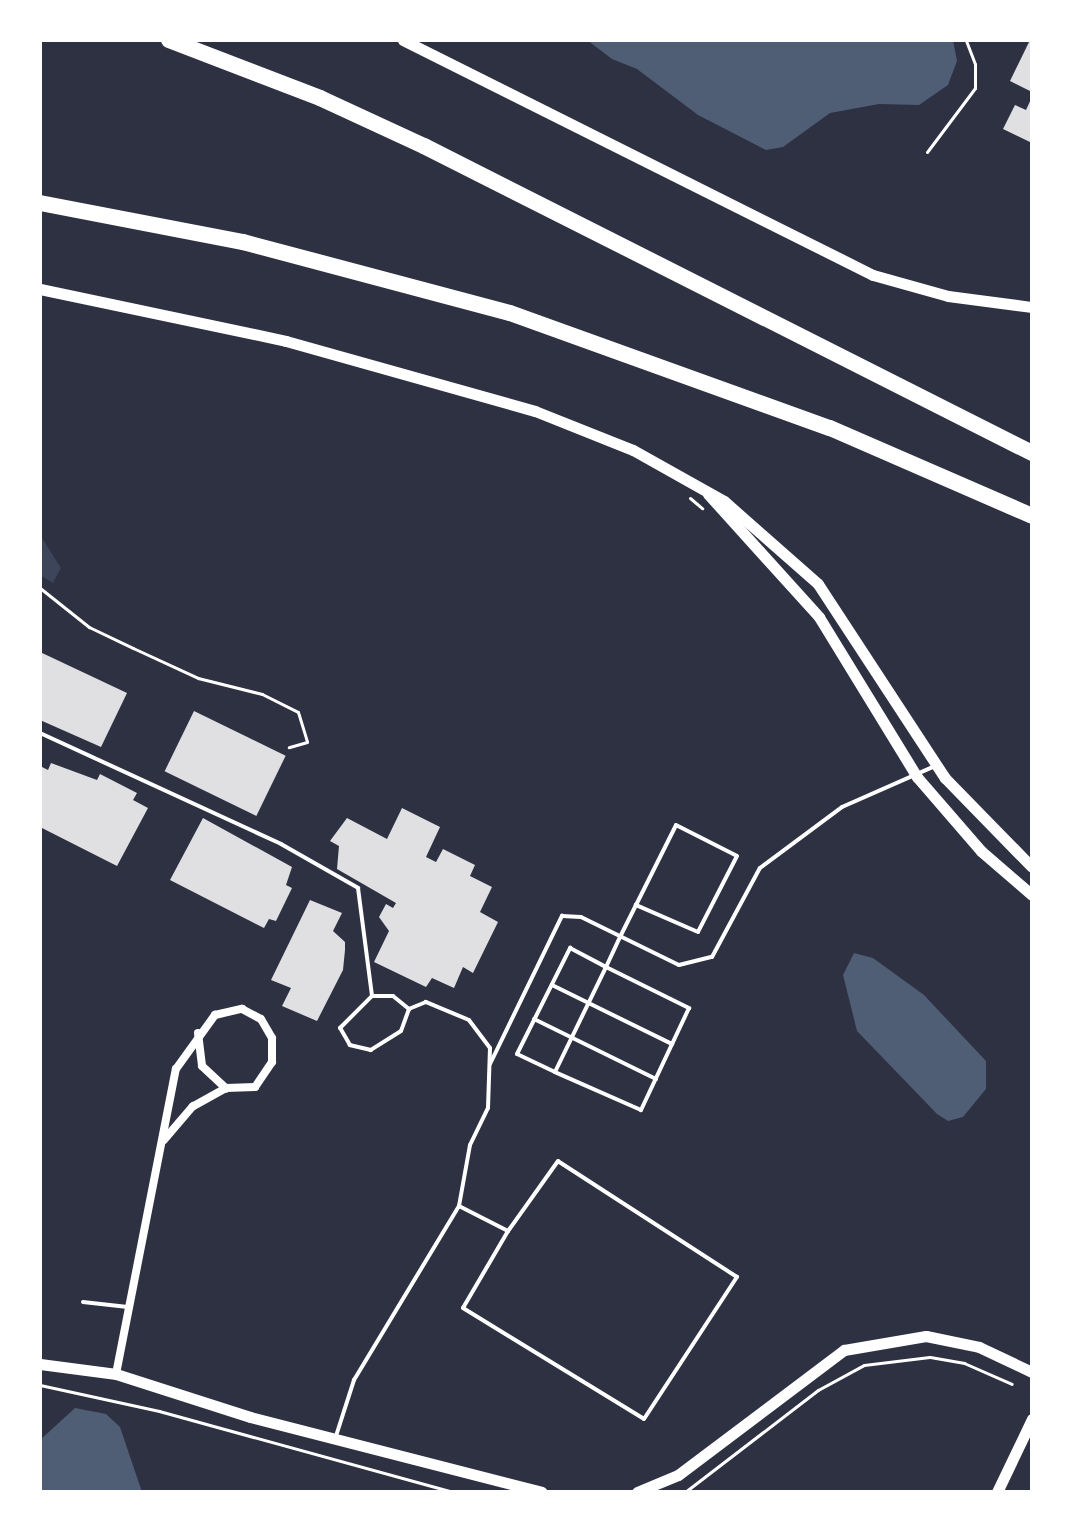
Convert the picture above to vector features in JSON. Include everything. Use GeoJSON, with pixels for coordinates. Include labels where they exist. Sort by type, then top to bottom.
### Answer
{"type":"FeatureCollection","features":[{"type":"Feature","properties":{"kind":"highway"},"geometry":{"type":"LineString","coordinates":[[169,40],[368,119],[1032,453]]}},
{"type":"Feature","properties":{"kind":"highway"},"geometry":{"type":"LineString","coordinates":[[40,203],[243,242],[510,313],[830,428],[1032,516]]}},
{"type":"Feature","properties":{"kind":"street"},"geometry":{"type":"LineString","coordinates":[[403,40],[873,275],[948,296],[1032,307]]}},
{"type":"Feature","properties":{"kind":"street"},"geometry":{"type":"LineString","coordinates":[[40,289],[286,341],[535,411],[633,450],[724,501],[818,584],[937,765],[980,818],[1032,867]]}},
{"type":"Feature","properties":{"kind":"street"},"geometry":{"type":"LineString","coordinates":[[708,494],[819,617],[917,777],[981,851],[1032,895]]}},
{"type":"Feature","properties":{"kind":"street"},"geometry":{"type":"LineString","coordinates":[[116,1374],[176,1069],[198,1033],[215,1015],[242,1009],[261,1019],[272,1038],[272,1062],[255,1087],[226,1088],[193,1106],[164,1140]]}},
{"type":"Feature","properties":{"kind":"street"},"geometry":{"type":"LineString","coordinates":[[198,1033],[202,1066],[226,1088]]}},
{"type":"Feature","properties":{"kind":"street"},"geometry":{"type":"LineString","coordinates":[[637,1492],[678,1475],[844,1350],[926,1336],[979,1347],[1032,1372]]}},
{"type":"Feature","properties":{"kind":"street"},"geometry":{"type":"LineString","coordinates":[[40,1364],[116,1374],[335,1439],[542,1492]]}},
{"type":"Feature","properties":{"kind":"street"},"geometry":{"type":"LineString","coordinates":[[997,1492],[1032,1419]]}},
{"type":"Feature","properties":{"kind":"lane"},"geometry":{"type":"LineString","coordinates":[[40,733],[281,844],[358,888],[372,996]]}},
{"type":"Feature","properties":{"kind":"lane"},"geometry":{"type":"LineString","coordinates":[[489,1066],[562,916],[581,917],[679,965],[712,957],[760,868],[842,807],[917,777],[937,765]]}},
{"type":"Feature","properties":{"kind":"lane"},"geometry":{"type":"LineString","coordinates":[[555,1072],[620,937],[636,905],[676,825],[737,856],[698,932],[636,905]]}},
{"type":"Feature","properties":{"kind":"lane"},"geometry":{"type":"LineString","coordinates":[[570,948],[606,967],[689,1008],[641,1110],[517,1054],[570,948]]}},
{"type":"Feature","properties":{"kind":"lane"},"geometry":{"type":"LineString","coordinates":[[551,985],[672,1044]]}},
{"type":"Feature","properties":{"kind":"lane"},"geometry":{"type":"LineString","coordinates":[[335,1439],[354,1380],[459,1206],[470,1145],[488,1108],[490,1048],[469,1020],[426,1002],[409,1009],[401,1031],[371,1050],[350,1045],[340,1028],[372,996],[393,996],[409,1009]]}},
{"type":"Feature","properties":{"kind":"lane"},"geometry":{"type":"LineString","coordinates":[[534,1019],[656,1079]]}},
{"type":"Feature","properties":{"kind":"lane"},"geometry":{"type":"LineString","coordinates":[[558,1161],[737,1277],[644,1419],[463,1308],[508,1231],[558,1161]]}},
{"type":"Feature","properties":{"kind":"lane"},"geometry":{"type":"LineString","coordinates":[[459,1206],[508,1231]]}},
{"type":"Feature","properties":{"kind":"lane"},"geometry":{"type":"LineString","coordinates":[[83,1302],[130,1307]]}},
{"type":"Feature","properties":{"kind":"path"},"geometry":{"type":"LineString","coordinates":[[927,152],[975,88],[975,64],[966,40]]}},
{"type":"Feature","properties":{"kind":"path"},"geometry":{"type":"LineString","coordinates":[[677,490],[711,515]]}},
{"type":"Feature","properties":{"kind":"path"},"geometry":{"type":"LineString","coordinates":[[40,588],[89,627],[198,678],[262,694],[298,712],[307,742],[289,747]]}},
{"type":"Feature","properties":{"kind":"path"},"geometry":{"type":"LineString","coordinates":[[685,1492],[818,1390],[864,1365],[930,1357],[964,1363],[1012,1384]]}},
{"type":"Feature","properties":{"kind":"path"},"geometry":{"type":"LineString","coordinates":[[40,1385],[159,1411],[454,1492]]}},
{"type":"Feature","properties":{"kind":"shaded area"},"geometry":{"type":"Polygon","coordinates":[[[587,40],[953,40],[957,61],[948,85],[919,105],[879,104],[830,113],[783,147],[766,150],[698,115],[637,69],[612,59],[587,40]]]}},
{"type":"Feature","properties":{"kind":"shaded area"},"geometry":{"type":"Polygon","coordinates":[[[40,535],[61,568],[53,583],[40,575],[40,535]]]}},
{"type":"Feature","properties":{"kind":"shaded area"},"geometry":{"type":"Polygon","coordinates":[[[854,953],[873,958],[924,995],[986,1061],[986,1089],[963,1117],[948,1121],[937,1114],[857,1031],[843,975],[854,953]]]}},
{"type":"Feature","properties":{"kind":"shaded area"},"geometry":{"type":"Polygon","coordinates":[[[75,1408],[106,1414],[120,1427],[142,1492],[40,1492],[40,1440],[75,1408]]]}},
{"type":"Feature","properties":{"kind":"building"},"geometry":{"type":"Polygon","coordinates":[[[1032,40],[1032,92],[1010,81],[1032,40]]]}},
{"type":"Feature","properties":{"kind":"building"},"geometry":{"type":"Polygon","coordinates":[[[1032,97],[1032,143],[1003,129],[1015,105],[1026,110],[1032,97]]]}},
{"type":"Feature","properties":{"kind":"building"},"geometry":{"type":"Polygon","coordinates":[[[40,652],[127,693],[101,747],[40,720],[40,652]]]}},
{"type":"Feature","properties":{"kind":"building"},"geometry":{"type":"Polygon","coordinates":[[[194,711],[286,756],[256,816],[165,771],[194,711]]]}},
{"type":"Feature","properties":{"kind":"building"},"geometry":{"type":"Polygon","coordinates":[[[51,763],[97,780],[100,774],[137,793],[133,800],[148,808],[117,866],[40,827],[40,766],[48,770],[51,763]]]}},
{"type":"Feature","properties":{"kind":"building"},"geometry":{"type":"Polygon","coordinates":[[[402,808],[440,827],[426,857],[436,862],[443,849],[475,865],[470,876],[492,887],[480,912],[498,922],[473,973],[463,967],[454,988],[432,978],[426,987],[374,962],[389,931],[379,917],[386,904],[393,908],[396,903],[337,869],[339,846],[330,841],[347,818],[387,839],[402,808]]]}},
{"type":"Feature","properties":{"kind":"building"},"geometry":{"type":"Polygon","coordinates":[[[203,818],[292,867],[286,885],[292,888],[276,921],[269,919],[264,928],[170,880],[203,818]]]}},
{"type":"Feature","properties":{"kind":"building"},"geometry":{"type":"Polygon","coordinates":[[[310,900],[342,913],[333,931],[345,942],[343,970],[317,1021],[282,1006],[291,988],[271,980],[310,900]]]}}]}
